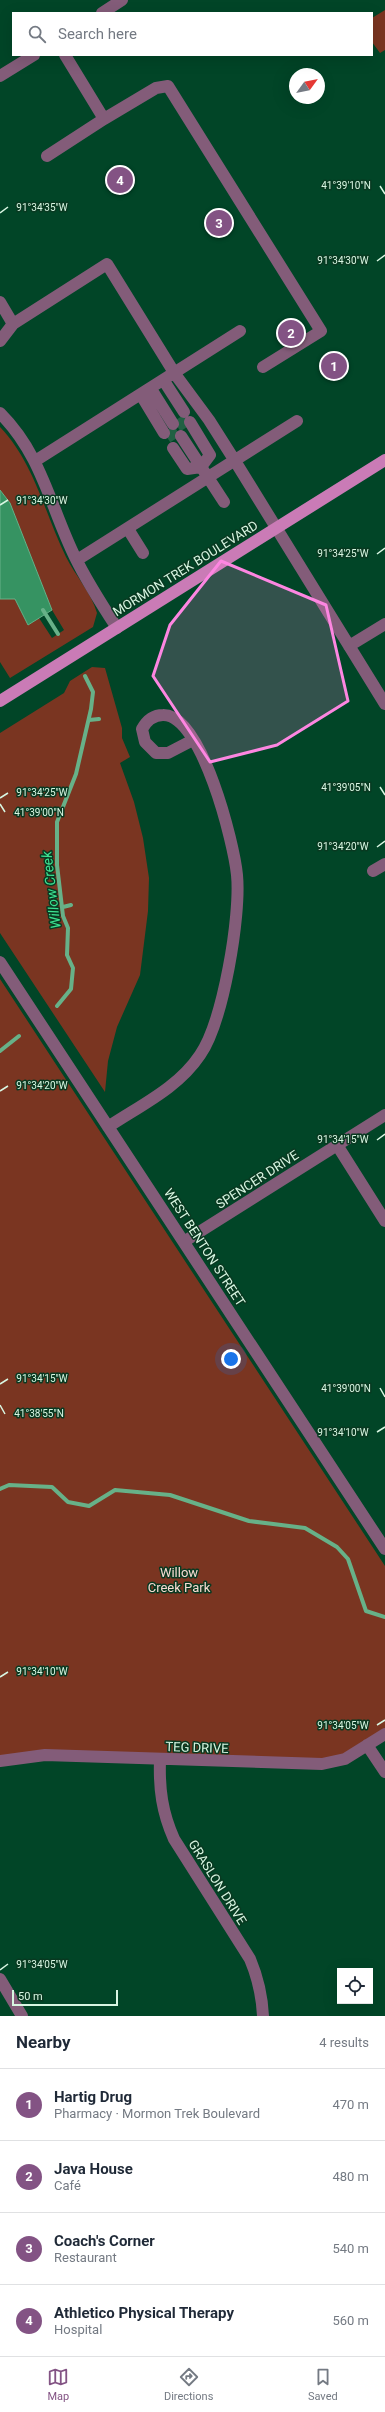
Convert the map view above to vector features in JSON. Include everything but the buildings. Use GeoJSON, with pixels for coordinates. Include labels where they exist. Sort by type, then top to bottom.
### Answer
{"type":"FeatureCollection","features":[{"type":"Feature","properties":{"kind":"main road","name":"MORMON TREK BOULEVARD"},"geometry":{"type":"LineString","coordinates":[[0,701],[385,460]]}},
{"type":"Feature","properties":{"kind":"street"},"geometry":{"type":"LineString","coordinates":[[104,12],[122,0]]}},
{"type":"Feature","properties":{"kind":"street"},"geometry":{"type":"LineString","coordinates":[[0,76],[32,56]]}},
{"type":"Feature","properties":{"kind":"street"},"geometry":{"type":"LineString","coordinates":[[66,56],[104,119]]}},
{"type":"Feature","properties":{"kind":"street"},"geometry":{"type":"LineString","coordinates":[[47,156],[104,119],[156,88],[168,86],[321,331],[263,367]]}},
{"type":"Feature","properties":{"kind":"street"},"geometry":{"type":"LineString","coordinates":[[0,341],[13,324],[107,264],[175,374],[209,420],[277,527],[385,704]]}},
{"type":"Feature","properties":{"kind":"street"},"geometry":{"type":"LineString","coordinates":[[0,302],[13,324]]}},
{"type":"Feature","properties":{"kind":"street"},"geometry":{"type":"LineString","coordinates":[[36,461],[240,332]]}},
{"type":"Feature","properties":{"kind":"street"},"geometry":{"type":"LineString","coordinates":[[152,388],[178,429],[204,459],[201,467]]}},
{"type":"Feature","properties":{"kind":"street"},"geometry":{"type":"LineString","coordinates":[[152,388],[178,429],[187,469],[201,467]]}},
{"type":"Feature","properties":{"kind":"street"},"geometry":{"type":"LineString","coordinates":[[0,413],[15,428],[36,461],[77,560],[117,628]]}},
{"type":"Feature","properties":{"kind":"street"},"geometry":{"type":"LineString","coordinates":[[77,560],[210,478],[297,421]]}},
{"type":"Feature","properties":{"kind":"street"},"geometry":{"type":"LineString","coordinates":[[201,467],[210,478],[224,502]]}},
{"type":"Feature","properties":{"kind":"street"},"geometry":{"type":"LineString","coordinates":[[128,529],[143,553]]}},
{"type":"Feature","properties":{"kind":"street"},"geometry":{"type":"LineString","coordinates":[[349,646],[385,624]]}},
{"type":"Feature","properties":{"kind":"street"},"geometry":{"type":"LineString","coordinates":[[108,1127],[173,1086],[189,1070],[201,1053],[211,1033],[223,988],[237,908],[234,851],[227,820],[208,769],[193,740]]}},
{"type":"Feature","properties":{"kind":"street"},"geometry":{"type":"LineString","coordinates":[[373,871],[385,864]]}},
{"type":"Feature","properties":{"kind":"street","name":"WEST BENTON STREET"},"geometry":{"type":"LineString","coordinates":[[0,962],[185,1241],[385,1549]]}},
{"type":"Feature","properties":{"kind":"street","name":"SPENCER DRIVE"},"geometry":{"type":"LineString","coordinates":[[185,1241],[385,1115]]}},
{"type":"Feature","properties":{"kind":"street"},"geometry":{"type":"LineString","coordinates":[[337,1145],[385,1221]]}},
{"type":"Feature","properties":{"kind":"street","name":"TEG DRIVE"},"geometry":{"type":"LineString","coordinates":[[0,1761],[45,1755],[160,1760],[322,1764],[345,1759],[385,1734]]}},
{"type":"Feature","properties":{"kind":"street"},"geometry":{"type":"LineString","coordinates":[[367,1745],[385,1772]]}},
{"type":"Feature","properties":{"kind":"street","name":"GRASLON DRIVE"},"geometry":{"type":"LineString","coordinates":[[160,1760],[159,1787],[165,1818],[174,1839],[250,1959],[258,1977],[262,2000],[262,2016]]}},
{"type":"Feature","properties":{"kind":"street"},"geometry":{"type":"LineString","coordinates":[[0,1979],[22,2016]]}},
{"type":"Feature","properties":{"kind":"highlighted area"},"geometry":{"type":"Polygon","coordinates":[[[221,561],[326,605],[348,701],[277,745],[210,762],[153,676],[170,625],[221,561]]]}},
{"type":"Feature","properties":{"kind":"green space"},"geometry":{"type":"Polygon","coordinates":[[[385,10],[385,50],[380,53],[373,43],[373,17],[385,10]]]}},
{"type":"Feature","properties":{"kind":"green space"},"geometry":{"type":"Polygon","coordinates":[[[0,427],[12,441],[22,457],[38,489],[66,557],[95,606],[97,613],[93,627],[10,678],[0,662],[0,599],[15,599],[28,625],[39,618],[52,638],[64,630],[52,610],[10,503],[0,490],[0,427]]]}},
{"type":"Feature","properties":{"kind":"green space"},"geometry":{"type":"Polygon","coordinates":[[[92,667],[105,668],[122,728],[122,738],[130,757],[120,763],[134,802],[143,838],[149,878],[148,911],[140,975],[117,1027],[108,1061],[105,1092],[0,933],[0,733],[64,693],[70,681],[92,667]]]}},
{"type":"Feature","properties":{"kind":"green space","name":"Willow Creek Park"},"geometry":{"type":"Polygon","coordinates":[[[0,979],[385,1566],[385,1734],[345,1759],[0,1761],[0,979]]]}},
{"type":"Feature","properties":{"kind":"shaded area"},"geometry":{"type":"Polygon","coordinates":[[[0,490],[10,503],[52,610],[28,625],[15,599],[0,599],[0,490]]]}},
{"type":"Feature","properties":{"kind":"waterway","name":"Willow Creek"},"geometry":{"type":"LineString","coordinates":[[43,610],[58,634]]}},
{"type":"Feature","properties":{"kind":"waterway","name":"Willow Creek"},"geometry":{"type":"LineString","coordinates":[[57,1006],[71,989],[73,968],[67,955],[68,928],[63,916],[57,865],[57,822],[76,774],[91,709],[93,692],[85,676]]}},
{"type":"Feature","properties":{"kind":"waterway"},"geometry":{"type":"LineString","coordinates":[[89,720],[99,719]]}},
{"type":"Feature","properties":{"kind":"waterway"},"geometry":{"type":"LineString","coordinates":[[63,907],[71,905]]}},
{"type":"Feature","properties":{"kind":"waterway","name":"Willow Creek"},"geometry":{"type":"LineString","coordinates":[[0,1051],[19,1036]]}},
{"type":"Feature","properties":{"kind":"waterway"},"geometry":{"type":"LineString","coordinates":[[0,1489],[9,1485],[52,1487],[68,1502],[89,1506],[115,1490],[170,1495],[249,1521],[305,1528],[337,1547],[348,1559],[366,1611],[385,1617]]}},
{"type":"Feature","properties":{"kind":"tunnel"},"geometry":{"type":"LineString","coordinates":[[179,418],[186,429]]}},
{"type":"Feature","properties":{"kind":"tunnel"},"geometry":{"type":"LineString","coordinates":[[169,429],[177,442]]}},
{"type":"Feature","properties":{"kind":"place","name":"Athletico Physical Therapy"},"geometry":{"type":"Point","coordinates":[120,180]}},
{"type":"Feature","properties":{"kind":"place","name":"Coach's Corner"},"geometry":{"type":"Point","coordinates":[219,223]}},
{"type":"Feature","properties":{"kind":"place","name":"Java House"},"geometry":{"type":"Point","coordinates":[291,333]}},
{"type":"Feature","properties":{"kind":"place","name":"Hartig Drug"},"geometry":{"type":"Point","coordinates":[334,366]}}]}
